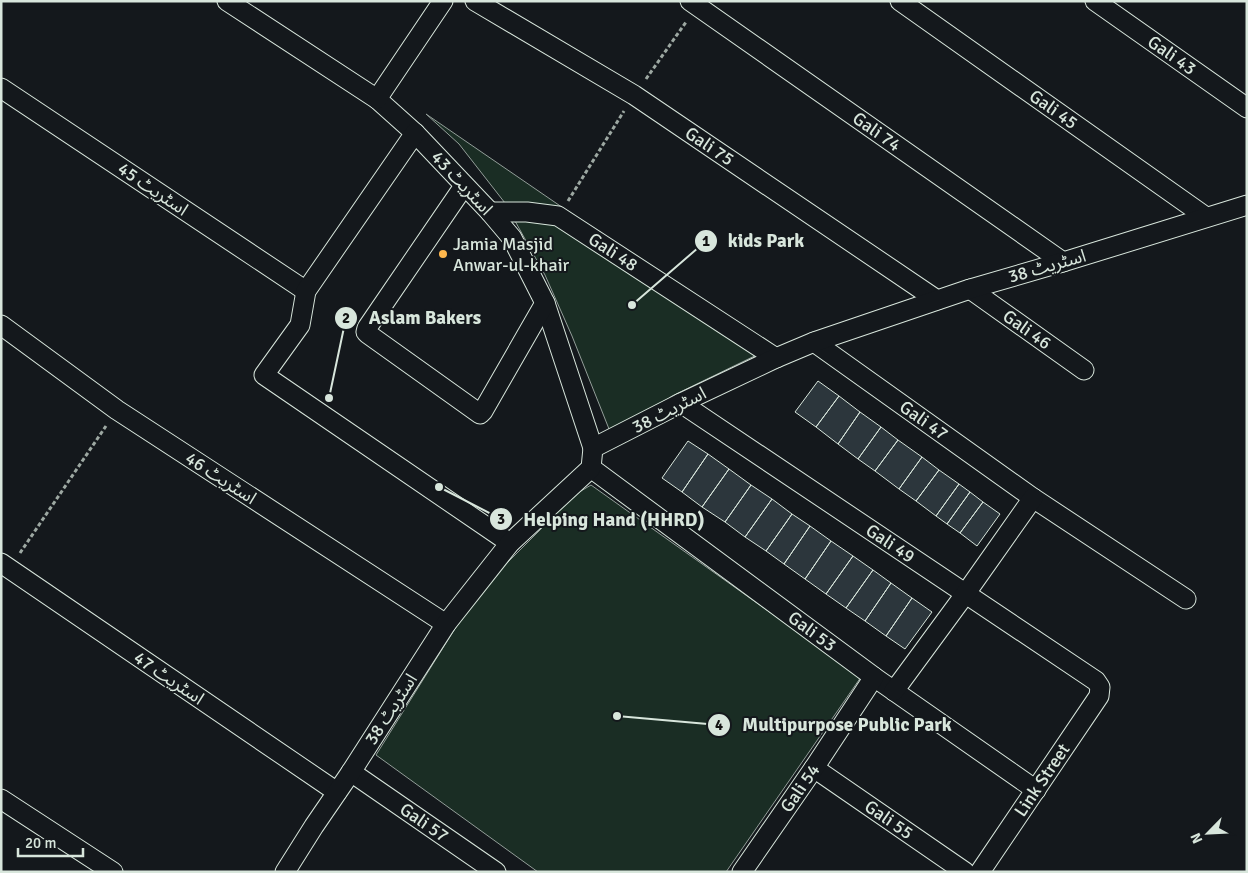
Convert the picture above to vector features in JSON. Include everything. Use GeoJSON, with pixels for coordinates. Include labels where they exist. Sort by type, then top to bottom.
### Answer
{"type":"FeatureCollection","features":[{"type":"Feature","properties":{"kind":"street","name":"اسٹریٹ 43"},"geometry":{"type":"LineString","coordinates":[[227,1],[377,99],[415,133],[512,238],[544,303],[593,448]]}},
{"type":"Feature","properties":{"kind":"street"},"geometry":{"type":"LineString","coordinates":[[377,99],[443,1]]}},
{"type":"Feature","properties":{"kind":"street","name":"Gali 75"},"geometry":{"type":"LineString","coordinates":[[475,1],[634,95],[938,300]]}},
{"type":"Feature","properties":{"kind":"street","name":"Gali 45"},"geometry":{"type":"LineString","coordinates":[[900,1],[1206,218]]}},
{"type":"Feature","properties":{"kind":"street","name":"Gali 43"},"geometry":{"type":"LineString","coordinates":[[1095,1],[1247,108]]}},
{"type":"Feature","properties":{"kind":"street","name":"Gali 74"},"geometry":{"type":"LineString","coordinates":[[698,3],[1063,262]]}},
{"type":"Feature","properties":{"kind":"street","name":"اسٹریٹ 45"},"geometry":{"type":"LineString","coordinates":[[1,88],[306,291]]}},
{"type":"Feature","properties":{"kind":"street"},"geometry":{"type":"LineString","coordinates":[[415,133],[306,291],[300,325],[264,375],[510,543]]}},
{"type":"Feature","properties":{"kind":"street"},"geometry":{"type":"LineString","coordinates":[[464,186],[366,332],[480,414],[483,412],[544,303]]}},
{"type":"Feature","properties":{"kind":"street","name":"اسٹریٹ 38"},"geometry":{"type":"LineString","coordinates":[[593,448],[681,403],[814,342],[970,288],[1245,208]]}},
{"type":"Feature","properties":{"kind":"street","name":"Gali 48"},"geometry":{"type":"LineString","coordinates":[[490,212],[527,212],[558,216],[776,358]]}},
{"type":"Feature","properties":{"kind":"street","name":"Gali 46"},"geometry":{"type":"LineString","coordinates":[[970,288],[1084,370]]}},
{"type":"Feature","properties":{"kind":"street","name":"اسٹریٹ 46"},"geometry":{"type":"LineString","coordinates":[[1,325],[117,410],[446,624]]}},
{"type":"Feature","properties":{"kind":"street","name":"Gali 47"},"geometry":{"type":"LineString","coordinates":[[814,342],[1033,498],[1186,599]]}},
{"type":"Feature","properties":{"kind":"street","name":"Gali 49"},"geometry":{"type":"LineString","coordinates":[[681,403],[966,593],[1096,681],[1100,686]]}},
{"type":"Feature","properties":{"kind":"street"},"geometry":{"type":"LineString","coordinates":[[591,468],[593,448]]}},
{"type":"Feature","properties":{"kind":"street","name":"اسٹریٹ 38"},"geometry":{"type":"LineString","coordinates":[[285,872],[446,624],[510,543],[591,468]]}},
{"type":"Feature","properties":{"kind":"street","name":"Gali 53"},"geometry":{"type":"LineString","coordinates":[[591,468],[874,677],[1036,790]]}},
{"type":"Feature","properties":{"kind":"street"},"geometry":{"type":"LineString","coordinates":[[894,690],[1033,498]]}},
{"type":"Feature","properties":{"kind":"street","name":"اسٹریٹ 47"},"geometry":{"type":"LineString","coordinates":[[5,566],[337,792]]}},
{"type":"Feature","properties":{"kind":"street","name":"Gali 54"},"geometry":{"type":"LineString","coordinates":[[742,872],[874,677]]}},
{"type":"Feature","properties":{"kind":"street","name":"Link Street"},"geometry":{"type":"LineString","coordinates":[[980,872],[1099,696],[1100,686]]}},
{"type":"Feature","properties":{"kind":"street","name":"Gali 55"},"geometry":{"type":"LineString","coordinates":[[814,768],[965,872]]}},
{"type":"Feature","properties":{"kind":"street","name":"Gali 57"},"geometry":{"type":"LineString","coordinates":[[351,772],[496,872]]}},
{"type":"Feature","properties":{"kind":"street"},"geometry":{"type":"LineString","coordinates":[[1,799],[113,872]]}},
{"type":"Feature","properties":{"kind":"path"},"geometry":{"type":"LineString","coordinates":[[5,566],[117,410]]}},
{"type":"Feature","properties":{"kind":"green space"},"geometry":{"type":"Polygon","coordinates":[[[426,114],[769,349],[672,396],[613,439],[572,336],[545,275],[505,203],[459,144],[426,114]]]}},
{"type":"Feature","properties":{"kind":"green space"},"geometry":{"type":"Polygon","coordinates":[[[591,485],[861,677],[726,872],[538,872],[376,755],[456,627],[500,570],[576,494],[591,485]]]}},
{"type":"Feature","properties":{"kind":"building"},"geometry":{"type":"Polygon","coordinates":[[[818,381],[839,396],[816,427],[795,412],[818,381]]]}},
{"type":"Feature","properties":{"kind":"building"},"geometry":{"type":"Polygon","coordinates":[[[839,396],[860,412],[838,444],[816,427],[839,396]]]}},
{"type":"Feature","properties":{"kind":"building"},"geometry":{"type":"Polygon","coordinates":[[[860,412],[881,427],[858,459],[838,444],[860,412]]]}},
{"type":"Feature","properties":{"kind":"building"},"geometry":{"type":"Polygon","coordinates":[[[881,427],[898,440],[875,471],[858,459],[881,427]]]}},
{"type":"Feature","properties":{"kind":"building"},"geometry":{"type":"Polygon","coordinates":[[[898,440],[922,457],[899,489],[875,471],[898,440]]]}},
{"type":"Feature","properties":{"kind":"building"},"geometry":{"type":"Polygon","coordinates":[[[688,441],[708,454],[682,492],[662,478],[688,441]]]}},
{"type":"Feature","properties":{"kind":"building"},"geometry":{"type":"Polygon","coordinates":[[[708,454],[729,469],[702,507],[682,492],[708,454]]]}},
{"type":"Feature","properties":{"kind":"building"},"geometry":{"type":"Polygon","coordinates":[[[922,457],[939,470],[916,501],[899,489],[922,457]]]}},
{"type":"Feature","properties":{"kind":"building"},"geometry":{"type":"Polygon","coordinates":[[[729,469],[751,485],[725,522],[702,507],[729,469]]]}},
{"type":"Feature","properties":{"kind":"building"},"geometry":{"type":"Polygon","coordinates":[[[939,470],[959,484],[936,516],[916,501],[939,470]]]}},
{"type":"Feature","properties":{"kind":"building"},"geometry":{"type":"Polygon","coordinates":[[[959,484],[970,492],[947,524],[936,516],[959,484]]]}},
{"type":"Feature","properties":{"kind":"building"},"geometry":{"type":"Polygon","coordinates":[[[751,485],[772,499],[745,537],[725,522],[751,485]]]}},
{"type":"Feature","properties":{"kind":"building"},"geometry":{"type":"Polygon","coordinates":[[[970,492],[983,502],[960,533],[947,524],[970,492]]]}},
{"type":"Feature","properties":{"kind":"building"},"geometry":{"type":"Polygon","coordinates":[[[772,499],[792,514],[766,551],[745,537],[772,499]]]}},
{"type":"Feature","properties":{"kind":"building"},"geometry":{"type":"Polygon","coordinates":[[[983,502],[1000,514],[977,546],[960,533],[983,502]]]}},
{"type":"Feature","properties":{"kind":"building"},"geometry":{"type":"Polygon","coordinates":[[[792,514],[810,526],[784,564],[766,551],[792,514]]]}},
{"type":"Feature","properties":{"kind":"building"},"geometry":{"type":"Polygon","coordinates":[[[810,526],[831,541],[805,579],[784,564],[810,526]]]}},
{"type":"Feature","properties":{"kind":"building"},"geometry":{"type":"Polygon","coordinates":[[[831,541],[853,556],[826,594],[805,579],[831,541]]]}},
{"type":"Feature","properties":{"kind":"building"},"geometry":{"type":"Polygon","coordinates":[[[853,556],[873,570],[846,608],[826,594],[853,556]]]}},
{"type":"Feature","properties":{"kind":"building"},"geometry":{"type":"Polygon","coordinates":[[[873,570],[891,583],[865,621],[846,608],[873,570]]]}},
{"type":"Feature","properties":{"kind":"building"},"geometry":{"type":"Polygon","coordinates":[[[891,583],[912,598],[886,636],[865,621],[891,583]]]}},
{"type":"Feature","properties":{"kind":"building"},"geometry":{"type":"Polygon","coordinates":[[[912,598],[932,612],[905,649],[886,636],[912,598]]]}},
{"type":"Feature","properties":{"kind":"place","name":"Jamia Masjid Anwar-ul-khair"},"geometry":{"type":"Point","coordinates":[443,254]}},
{"type":"Feature","properties":{"kind":"place","name":"kids Park"},"geometry":{"type":"Point","coordinates":[632,305]}},
{"type":"Feature","properties":{"kind":"place","name":"Aslam Bakers"},"geometry":{"type":"Point","coordinates":[329,398]}},
{"type":"Feature","properties":{"kind":"place","name":"Helping Hand (HHRD)"},"geometry":{"type":"Point","coordinates":[439,487]}},
{"type":"Feature","properties":{"kind":"place","name":"Multipurpose Public Park"},"geometry":{"type":"Point","coordinates":[617,716]}}]}
